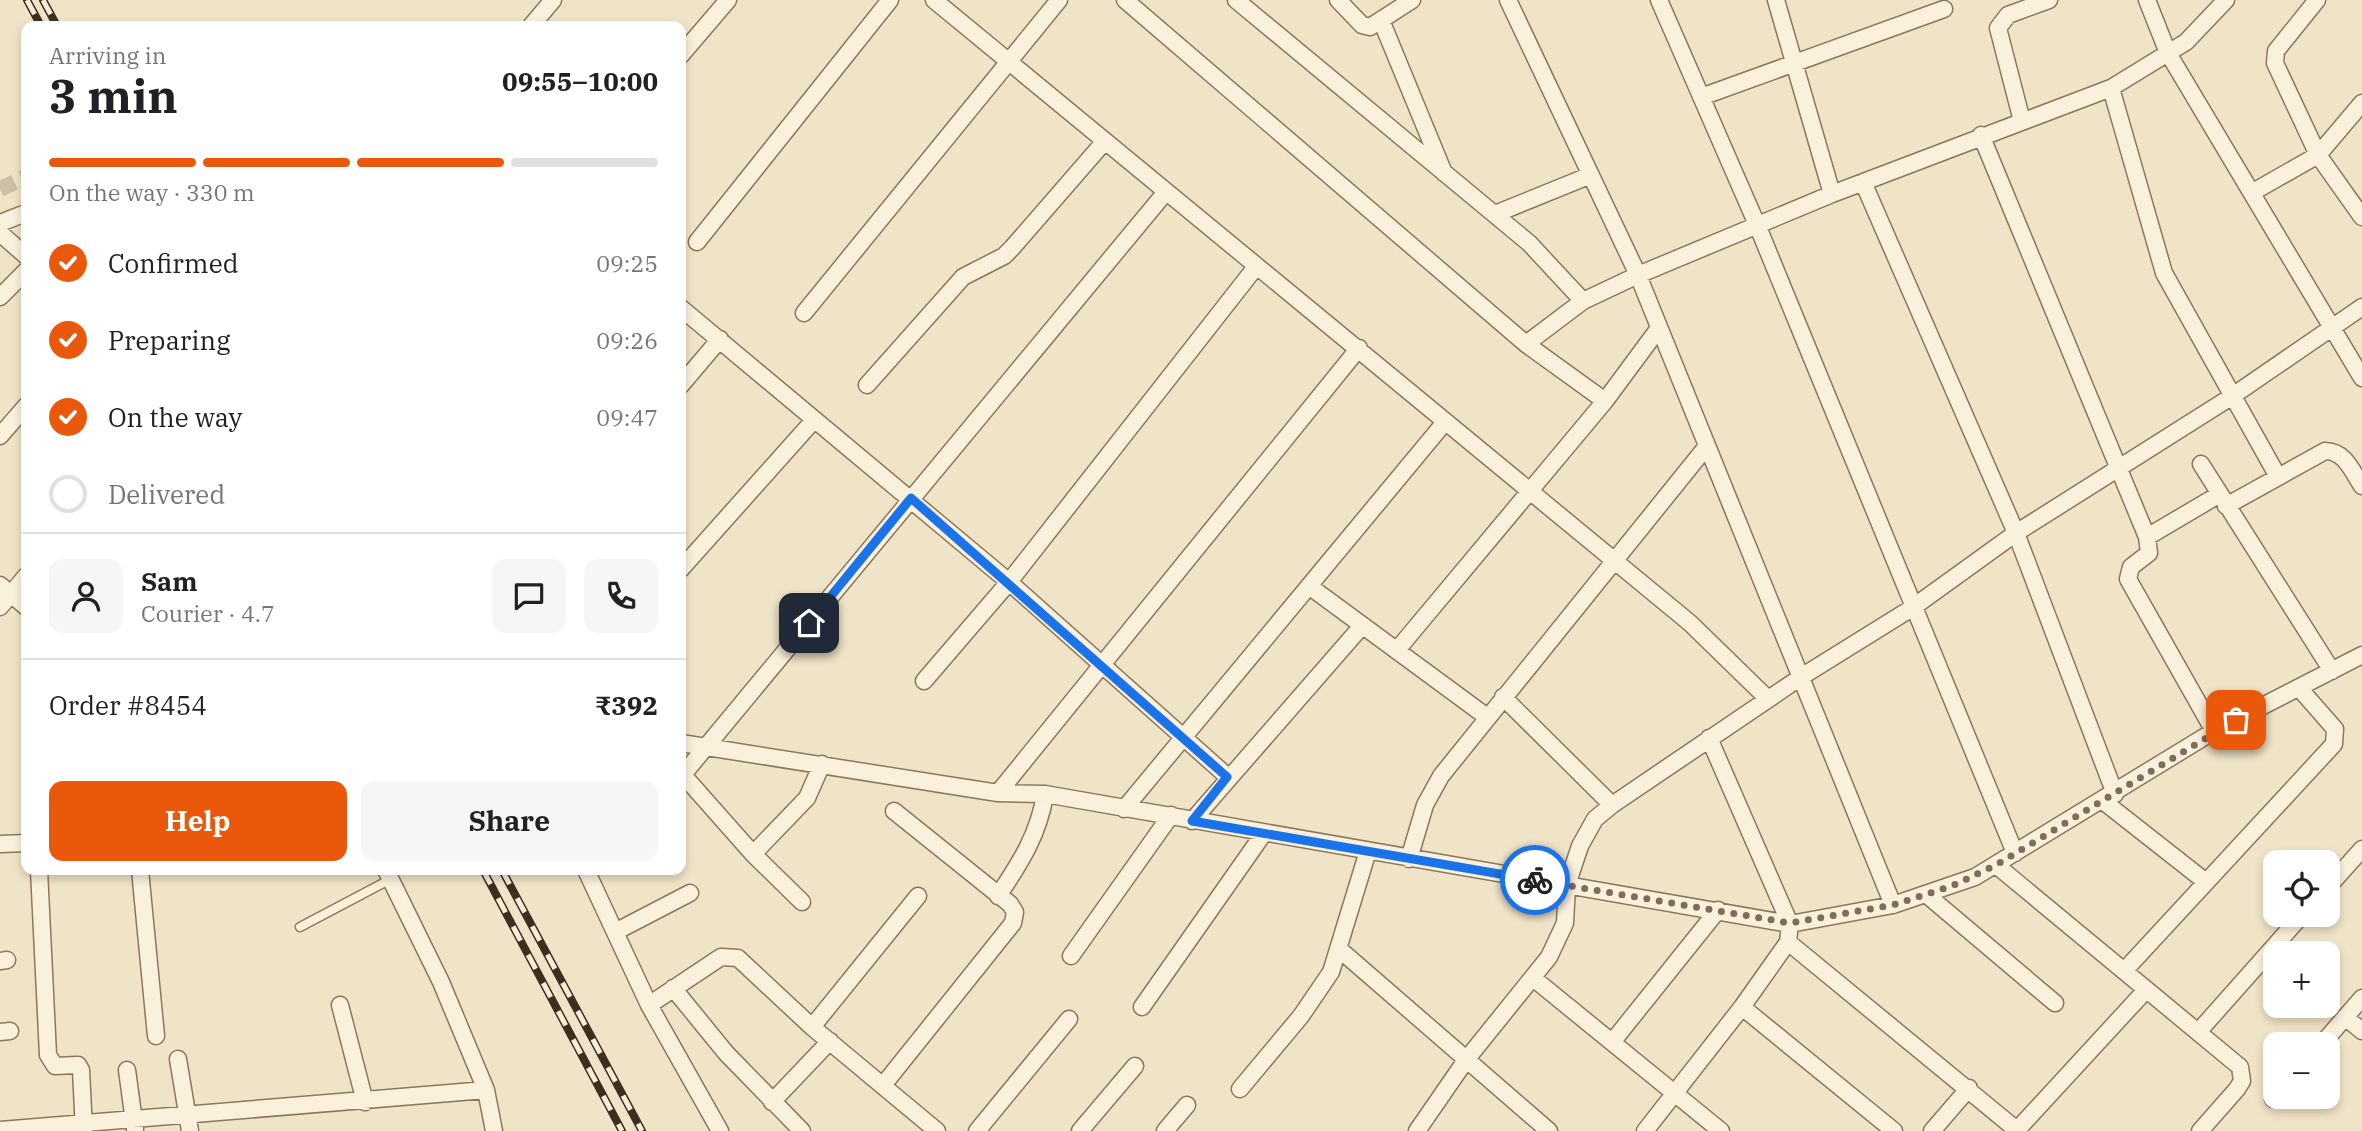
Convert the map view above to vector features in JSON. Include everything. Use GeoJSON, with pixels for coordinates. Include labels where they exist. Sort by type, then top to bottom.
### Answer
{"type":"FeatureCollection","features":[{"type":"Feature","properties":{"kind":"street"},"geometry":{"type":"LineString","coordinates":[[535,21],[553,0]]}},
{"type":"Feature","properties":{"kind":"street"},"geometry":{"type":"LineString","coordinates":[[686,49],[728,0]]}},
{"type":"Feature","properties":{"kind":"street"},"geometry":{"type":"LineString","coordinates":[[697,242],[890,0]]}},
{"type":"Feature","properties":{"kind":"street"},"geometry":{"type":"LineString","coordinates":[[934,0],[1255,268],[1359,348],[1704,635],[1769,699]]}},
{"type":"Feature","properties":{"kind":"street"},"geometry":{"type":"LineString","coordinates":[[804,313],[1059,0]]}},
{"type":"Feature","properties":{"kind":"street"},"geometry":{"type":"LineString","coordinates":[[1125,0],[1526,344],[1605,401]]}},
{"type":"Feature","properties":{"kind":"street"},"geometry":{"type":"LineString","coordinates":[[1236,0],[1529,243],[1583,301]]}},
{"type":"Feature","properties":{"kind":"street"},"geometry":{"type":"LineString","coordinates":[[1338,0],[1362,25],[1370,27],[1412,0]]}},
{"type":"Feature","properties":{"kind":"street"},"geometry":{"type":"LineString","coordinates":[[1508,0],[1638,275],[1893,905]]}},
{"type":"Feature","properties":{"kind":"street"},"geometry":{"type":"LineString","coordinates":[[1659,0],[1758,227],[1912,608],[2015,853]]}},
{"type":"Feature","properties":{"kind":"street"},"geometry":{"type":"LineString","coordinates":[[1776,0],[1832,194]]}},
{"type":"Feature","properties":{"kind":"street"},"geometry":{"type":"LineString","coordinates":[[2022,121],[1998,27],[2008,15],[2049,0]]}},
{"type":"Feature","properties":{"kind":"street"},"geometry":{"type":"LineString","coordinates":[[2147,0],[2168,53],[2333,325],[2362,378]]}},
{"type":"Feature","properties":{"kind":"street"},"geometry":{"type":"LineString","coordinates":[[1526,344],[1583,301],[1638,275],[1981,135],[2111,88],[2186,42],[2226,0]]}},
{"type":"Feature","properties":{"kind":"street"},"geometry":{"type":"LineString","coordinates":[[2317,0],[2276,51],[2275,63],[2318,155],[2362,217]]}},
{"type":"Feature","properties":{"kind":"street"},"geometry":{"type":"LineString","coordinates":[[1701,97],[1944,9]]}},
{"type":"Feature","properties":{"kind":"street"},"geometry":{"type":"LineString","coordinates":[[1381,20],[1445,175]]}},
{"type":"Feature","properties":{"kind":"street"},"geometry":{"type":"LineString","coordinates":[[2111,88],[2164,273],[2277,475]]}},
{"type":"Feature","properties":{"kind":"street"},"geometry":{"type":"LineString","coordinates":[[2253,192],[2318,155],[2362,103]]}},
{"type":"Feature","properties":{"kind":"street"},"geometry":{"type":"LineString","coordinates":[[1981,135],[2147,537],[2149,553],[2131,567],[2128,579],[2214,731]]}},
{"type":"Feature","properties":{"kind":"street"},"geometry":{"type":"LineString","coordinates":[[867,385],[963,277],[1004,256],[1012,248],[1104,141]]}},
{"type":"Feature","properties":{"kind":"street"},"geometry":{"type":"LineString","coordinates":[[1495,214],[1591,175]]}},
{"type":"Feature","properties":{"kind":"street"},"geometry":{"type":"LineString","coordinates":[[1863,182],[2016,533],[2109,797],[2206,882]]}},
{"type":"Feature","properties":{"kind":"street"},"geometry":{"type":"LineString","coordinates":[[686,772],[1165,193]]}},
{"type":"Feature","properties":{"kind":"street"},"geometry":{"type":"LineString","coordinates":[[0,223],[21,215]]}},
{"type":"Feature","properties":{"kind":"street"},"geometry":{"type":"LineString","coordinates":[[0,233],[21,252]]}},
{"type":"Feature","properties":{"kind":"street"},"geometry":{"type":"LineString","coordinates":[[924,681],[1009,582],[1255,268]]}},
{"type":"Feature","properties":{"kind":"street"},"geometry":{"type":"LineString","coordinates":[[0,297],[21,276]]}},
{"type":"Feature","properties":{"kind":"street"},"geometry":{"type":"LineString","coordinates":[[1417,1131],[1466,1060],[1533,978],[1560,939],[1565,923],[1567,885],[1586,833],[1595,819],[1709,738],[1912,608],[2016,533],[2231,397],[2362,307]]}},
{"type":"Feature","properties":{"kind":"street"},"geometry":{"type":"LineString","coordinates":[[686,312],[1009,582],[1227,777]]}},
{"type":"Feature","properties":{"kind":"street"},"geometry":{"type":"LineString","coordinates":[[1397,650],[1605,401],[1659,328]]}},
{"type":"Feature","properties":{"kind":"street"},"geometry":{"type":"LineString","coordinates":[[686,379],[720,339]]}},
{"type":"Feature","properties":{"kind":"street"},"geometry":{"type":"LineString","coordinates":[[998,793],[1359,348]]}},
{"type":"Feature","properties":{"kind":"street"},"geometry":{"type":"LineString","coordinates":[[0,436],[21,412]]}},
{"type":"Feature","properties":{"kind":"street"},"geometry":{"type":"LineString","coordinates":[[686,563],[814,420]]}},
{"type":"Feature","properties":{"kind":"street"},"geometry":{"type":"LineString","coordinates":[[1124,809],[1445,422]]}},
{"type":"Feature","properties":{"kind":"street"},"geometry":{"type":"LineString","coordinates":[[1409,859],[1431,790],[1707,446]]}},
{"type":"Feature","properties":{"kind":"street"},"geometry":{"type":"LineString","coordinates":[[2147,537],[2325,452],[2334,451],[2343,456],[2362,486]]}},
{"type":"Feature","properties":{"kind":"street"},"geometry":{"type":"LineString","coordinates":[[2202,464],[2332,671]]}},
{"type":"Feature","properties":{"kind":"street"},"geometry":{"type":"LineString","coordinates":[[0,607],[6,589],[21,579]]}},
{"type":"Feature","properties":{"kind":"street"},"geometry":{"type":"LineString","coordinates":[[1309,586],[1361,627],[1397,650],[1487,717]]}},
{"type":"Feature","properties":{"kind":"street"},"geometry":{"type":"LineString","coordinates":[[6,589],[21,602]]}},
{"type":"Feature","properties":{"kind":"street"},"geometry":{"type":"LineString","coordinates":[[1192,821],[1227,777],[1361,627]]}},
{"type":"Feature","properties":{"kind":"street"},"geometry":{"type":"LineString","coordinates":[[686,744],[998,793],[1045,794],[1790,923],[1893,905],[1927,895],[1996,865],[2214,731],[2362,655]]}},
{"type":"Feature","properties":{"kind":"street"},"geometry":{"type":"LineString","coordinates":[[2124,971],[2334,744],[2335,729],[2299,688]]}},
{"type":"Feature","properties":{"kind":"street"},"geometry":{"type":"LineString","coordinates":[[1503,697],[1612,805]]}},
{"type":"Feature","properties":{"kind":"street"},"geometry":{"type":"LineString","coordinates":[[1644,1131],[1677,1093],[1788,942],[1790,923],[1709,738]]}},
{"type":"Feature","properties":{"kind":"street"},"geometry":{"type":"LineString","coordinates":[[753,855],[807,798],[822,764]]}},
{"type":"Feature","properties":{"kind":"street"},"geometry":{"type":"LineString","coordinates":[[686,781],[753,855],[802,902]]}},
{"type":"Feature","properties":{"kind":"street"},"geometry":{"type":"LineString","coordinates":[[998,896],[1035,837],[1045,794]]}},
{"type":"Feature","properties":{"kind":"street"},"geometry":{"type":"LineString","coordinates":[[884,1084],[1013,923],[1015,912],[894,811]]}},
{"type":"Feature","properties":{"kind":"street"},"geometry":{"type":"LineString","coordinates":[[1071,956],[1171,816]]}},
{"type":"Feature","properties":{"kind":"street"},"geometry":{"type":"LineString","coordinates":[[1142,1007],[1264,833]]}},
{"type":"Feature","properties":{"kind":"street"},"geometry":{"type":"LineString","coordinates":[[2,842],[21,843]]}},
{"type":"Feature","properties":{"kind":"street"},"geometry":{"type":"LineString","coordinates":[[2340,874],[2362,849]]}},
{"type":"Feature","properties":{"kind":"street"},"geometry":{"type":"LineString","coordinates":[[1240,1088],[1322,988],[1339,949],[1368,851]]}},
{"type":"Feature","properties":{"kind":"street"},"geometry":{"type":"LineString","coordinates":[[1996,865],[2240,1067],[2242,1081],[2200,1131]]}},
{"type":"Feature","properties":{"kind":"street"},"geometry":{"type":"LineString","coordinates":[[39,875],[48,1055],[55,1066],[78,1065],[81,1070],[84,1128]]}},
{"type":"Feature","properties":{"kind":"street"},"geometry":{"type":"LineString","coordinates":[[140,875],[156,1036]]}},
{"type":"Feature","properties":{"kind":"street"},"geometry":{"type":"LineString","coordinates":[[388,875],[441,982],[486,1090],[494,1131]]}},
{"type":"Feature","properties":{"kind":"street"},"geometry":{"type":"LineString","coordinates":[[588,875],[649,1005],[720,1131]]}},
{"type":"Feature","properties":{"kind":"street"},"geometry":{"type":"LineString","coordinates":[[615,932],[690,893]]}},
{"type":"Feature","properties":{"kind":"street"},"geometry":{"type":"LineString","coordinates":[[1927,895],[2055,1003]]}},
{"type":"Feature","properties":{"kind":"street"},"geometry":{"type":"LineString","coordinates":[[812,1027],[918,896]]}},
{"type":"Feature","properties":{"kind":"street"},"geometry":{"type":"LineString","coordinates":[[1613,1041],[1718,909]]}},
{"type":"Feature","properties":{"kind":"street"},"geometry":{"type":"LineString","coordinates":[[2199,1031],[2291,927]]}},
{"type":"Feature","properties":{"kind":"street"},"geometry":{"type":"LineString","coordinates":[[1788,942],[1969,1088],[2018,1131],[2147,990]]}},
{"type":"Feature","properties":{"kind":"street"},"geometry":{"type":"LineString","coordinates":[[1339,949],[1549,1131]]}},
{"type":"Feature","properties":{"kind":"street"},"geometry":{"type":"LineString","coordinates":[[649,1005],[721,957],[738,958],[812,1027],[884,1084],[937,1131]]}},
{"type":"Feature","properties":{"kind":"street"},"geometry":{"type":"LineString","coordinates":[[1533,978],[1721,1131]]}},
{"type":"Feature","properties":{"kind":"street"},"geometry":{"type":"LineString","coordinates":[[673,988],[772,1102],[803,1131]]}},
{"type":"Feature","properties":{"kind":"street"},"geometry":{"type":"LineString","coordinates":[[2332,1032],[2362,998]]}},
{"type":"Feature","properties":{"kind":"street"},"geometry":{"type":"LineString","coordinates":[[340,1005],[365,1102]]}},
{"type":"Feature","properties":{"kind":"street"},"geometry":{"type":"LineString","coordinates":[[1742,1007],[1894,1131]]}},
{"type":"Feature","properties":{"kind":"street"},"geometry":{"type":"LineString","coordinates":[[2345,1017],[2362,1031]]}},
{"type":"Feature","properties":{"kind":"street"},"geometry":{"type":"LineString","coordinates":[[977,1131],[1069,1019]]}},
{"type":"Feature","properties":{"kind":"street"},"geometry":{"type":"LineString","coordinates":[[772,1102],[830,1041]]}},
{"type":"Feature","properties":{"kind":"street"},"geometry":{"type":"LineString","coordinates":[[178,1059],[189,1124]]}},
{"type":"Feature","properties":{"kind":"street"},"geometry":{"type":"LineString","coordinates":[[1080,1131],[1135,1066]]}},
{"type":"Feature","properties":{"kind":"street"},"geometry":{"type":"LineString","coordinates":[[127,1070],[135,1126]]}},
{"type":"Feature","properties":{"kind":"street"},"geometry":{"type":"LineString","coordinates":[[1932,1131],[1969,1088]]}},
{"type":"Feature","properties":{"kind":"street"},"geometry":{"type":"LineString","coordinates":[[0,1130],[189,1124],[486,1090]]}},
{"type":"Feature","properties":{"kind":"street"},"geometry":{"type":"LineString","coordinates":[[1165,1131],[1188,1105]]}},
{"type":"Feature","properties":{"kind":"lane"},"geometry":{"type":"LineString","coordinates":[[300,927],[386,875]]}},
{"type":"Feature","properties":{"kind":"tunnel"},"geometry":{"type":"LineString","coordinates":[[0,189],[21,179]]}},
{"type":"Feature","properties":{"kind":"railway"},"geometry":{"type":"LineString","coordinates":[[27,0],[38,21]]}},
{"type":"Feature","properties":{"kind":"railway"},"geometry":{"type":"LineString","coordinates":[[43,0],[54,21]]}},
{"type":"Feature","properties":{"kind":"railway"},"geometry":{"type":"LineString","coordinates":[[486,875],[622,1131]]}},
{"type":"Feature","properties":{"kind":"railway"},"geometry":{"type":"LineString","coordinates":[[505,875],[642,1131]]}},
{"type":"Feature","properties":{"kind":"way so far"},"geometry":{"type":"LineString","coordinates":[[1535,880],[1790,923],[1893,905],[1975,877],[2236,720]]}},
{"type":"Feature","properties":{"kind":"route"},"geometry":{"type":"LineString","coordinates":[[809,623],[911,498],[1227,777],[1192,821],[1535,880]]}}]}
